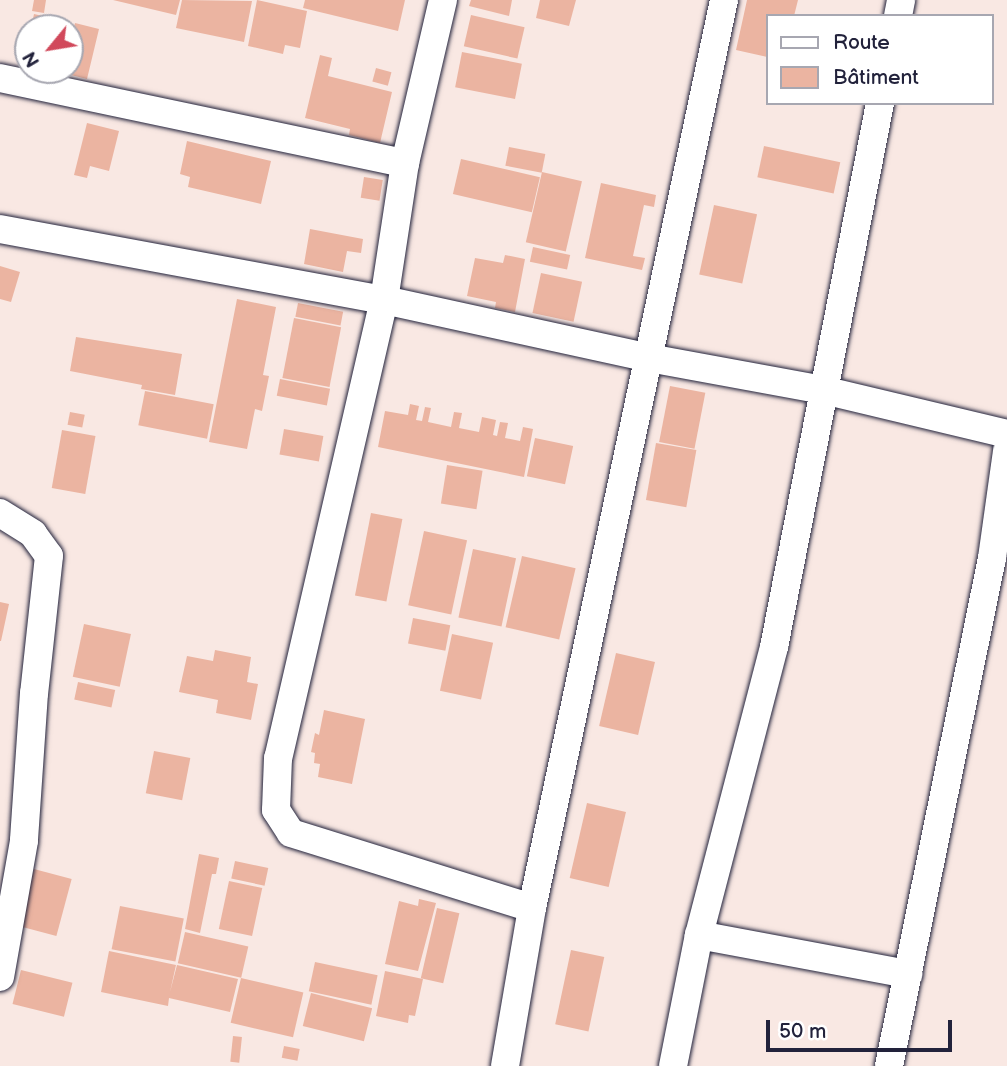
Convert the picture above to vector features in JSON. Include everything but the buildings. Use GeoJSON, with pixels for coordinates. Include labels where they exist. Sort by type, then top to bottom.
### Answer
{"type":"FeatureCollection","features":[{"type":"Feature","properties":{"kind":"street"},"geometry":{"type":"LineString","coordinates":[[443,0],[405,163],[384,300],[278,758],[276,810],[291,833],[532,908]]}},
{"type":"Feature","properties":{"kind":"street"},"geometry":{"type":"LineString","coordinates":[[505,1066],[532,908],[724,0]]}},
{"type":"Feature","properties":{"kind":"street"},"geometry":{"type":"LineString","coordinates":[[0,78],[405,163]]}},
{"type":"Feature","properties":{"kind":"street"},"geometry":{"type":"LineString","coordinates":[[673,1066],[699,935],[774,648],[880,105]]}},
{"type":"Feature","properties":{"kind":"street"},"geometry":{"type":"LineString","coordinates":[[0,229],[384,300],[649,358],[823,390],[1007,434]]}},
{"type":"Feature","properties":{"kind":"street"},"geometry":{"type":"LineString","coordinates":[[889,1066],[1000,559],[1007,451]]}},
{"type":"Feature","properties":{"kind":"street"},"geometry":{"type":"LineString","coordinates":[[0,513],[33,534],[50,556],[34,693],[24,841],[0,977]]}},
{"type":"Feature","properties":{"kind":"street"},"geometry":{"type":"LineString","coordinates":[[699,935],[908,974]]}}]}
